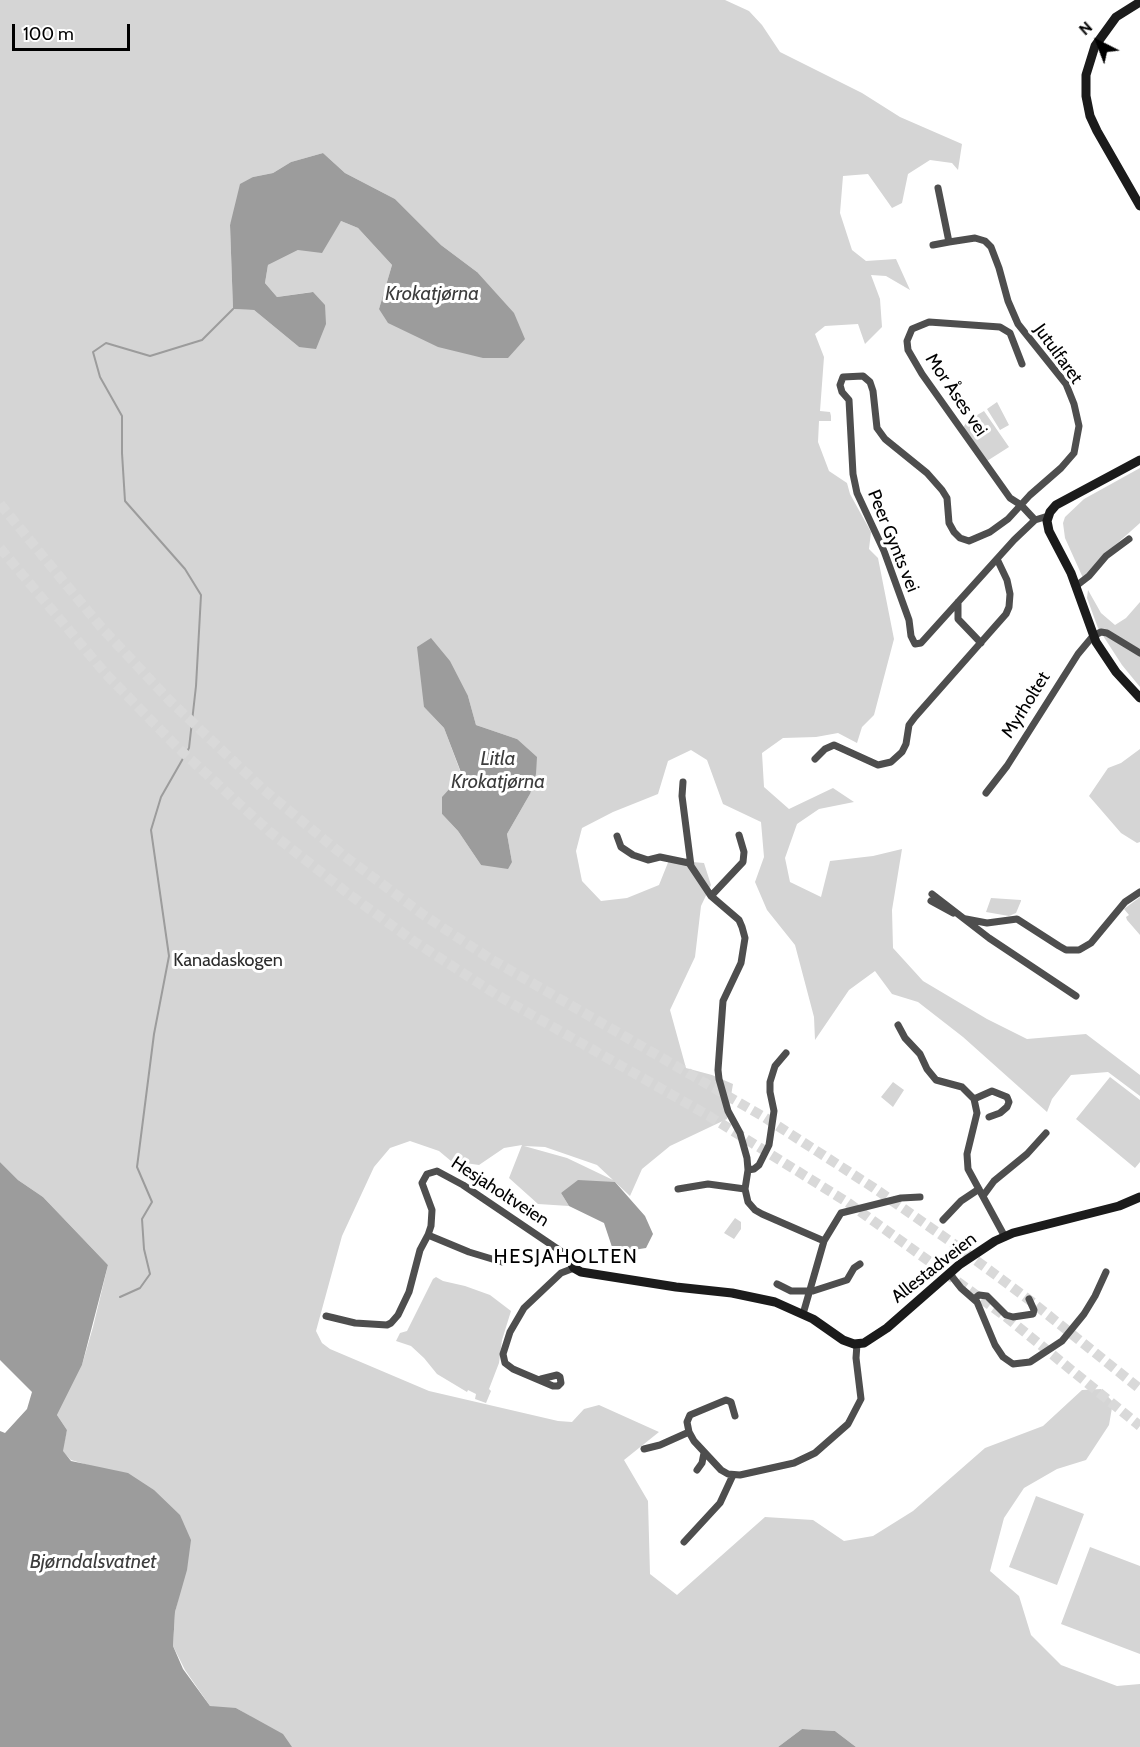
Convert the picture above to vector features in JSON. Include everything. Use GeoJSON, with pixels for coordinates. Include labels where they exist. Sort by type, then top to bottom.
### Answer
{"type":"FeatureCollection","features":[{"type":"Feature","properties":{"kind":"main road"},"geometry":{"type":"LineString","coordinates":[[1140,2],[1116,17],[1095,46],[1086,75],[1086,96],[1096,131],[1140,206]]}},
{"type":"Feature","properties":{"kind":"main road"},"geometry":{"type":"LineString","coordinates":[[1140,460],[1060,503],[1052,509],[1048,516],[1048,527],[1076,586],[1093,636],[1116,672],[1140,698]]}},
{"type":"Feature","properties":{"kind":"main road","name":"Allestadveien"},"geometry":{"type":"LineString","coordinates":[[857,1344],[867,1342],[880,1333],[973,1255],[1005,1237],[1038,1226],[1119,1206],[1140,1197]]}},
{"type":"Feature","properties":{"kind":"main road","name":"Hesjaholtveien"},"geometry":{"type":"LineString","coordinates":[[565,1254],[574,1268]]}},
{"type":"Feature","properties":{"kind":"main road"},"geometry":{"type":"LineString","coordinates":[[574,1268],[581,1272],[639,1282],[756,1296],[803,1314],[843,1340],[857,1344]]}},
{"type":"Feature","properties":{"kind":"street"},"geometry":{"type":"LineString","coordinates":[[938,188],[949,242]]}},
{"type":"Feature","properties":{"kind":"street","name":"Jutulfaret"},"geometry":{"type":"LineString","coordinates":[[933,245],[975,238],[985,241],[991,247],[1008,301],[1018,324],[1066,384],[1078,419],[1074,453],[1021,506]]}},
{"type":"Feature","properties":{"kind":"street","name":"Mor Åses vei"},"geometry":{"type":"LineString","coordinates":[[1022,364],[1010,333],[1000,327],[929,322],[912,329],[907,341],[908,350],[922,374],[1010,498],[1035,520]]}},
{"type":"Feature","properties":{"kind":"street","name":"Peer Gynts vei"},"geometry":{"type":"LineString","coordinates":[[1021,506],[990,532],[969,541],[960,538],[949,523],[946,498],[942,490],[927,473],[885,439],[877,428],[870,382],[862,376],[843,377],[840,385],[842,392],[849,400],[856,493],[884,551],[909,620],[911,636],[915,644],[921,643],[1035,520],[1048,516]]}},
{"type":"Feature","properties":{"kind":"street"},"geometry":{"type":"LineString","coordinates":[[1076,586],[1089,576],[1106,556],[1129,539]]}},
{"type":"Feature","properties":{"kind":"street"},"geometry":{"type":"LineString","coordinates":[[815,759],[825,749],[834,745],[878,765],[891,762],[902,752],[906,744],[909,725],[915,717],[1006,614],[1010,601],[1007,580],[997,559]]}},
{"type":"Feature","properties":{"kind":"street"},"geometry":{"type":"LineString","coordinates":[[958,602],[958,619],[981,643]]}},
{"type":"Feature","properties":{"kind":"street"},"geometry":{"type":"LineString","coordinates":[[1093,636],[1101,632],[1107,633],[1140,653]]}},
{"type":"Feature","properties":{"kind":"street","name":"Myrholtet"},"geometry":{"type":"LineString","coordinates":[[986,793],[1007,766],[1072,662],[1093,636]]}},
{"type":"Feature","properties":{"kind":"street"},"geometry":{"type":"LineString","coordinates":[[683,782],[682,796],[691,866],[711,896],[739,920],[745,938],[741,963],[723,1001],[718,1070],[728,1111],[740,1133],[748,1170],[744,1189],[745,1197],[755,1210],[824,1241]]}},
{"type":"Feature","properties":{"kind":"street"},"geometry":{"type":"LineString","coordinates":[[711,896],[743,862],[744,852],[739,835]]}},
{"type":"Feature","properties":{"kind":"street"},"geometry":{"type":"LineString","coordinates":[[617,836],[621,848],[633,855],[648,860],[660,857],[673,859],[691,866]]}},
{"type":"Feature","properties":{"kind":"street"},"geometry":{"type":"LineString","coordinates":[[966,919],[987,923],[1017,919],[1066,950],[1079,950],[1091,943],[1125,902],[1140,892]]}},
{"type":"Feature","properties":{"kind":"street"},"geometry":{"type":"LineString","coordinates":[[932,897],[1076,996]]}},
{"type":"Feature","properties":{"kind":"street"},"geometry":{"type":"LineString","coordinates":[[898,1025],[905,1038],[920,1053],[927,1069],[936,1080],[962,1087],[974,1099],[977,1113],[970,1137],[968,1169],[1005,1237]]}},
{"type":"Feature","properties":{"kind":"street"},"geometry":{"type":"LineString","coordinates":[[748,1170],[759,1165],[770,1145],[774,1111],[770,1082],[775,1066],[786,1053]]}},
{"type":"Feature","properties":{"kind":"street"},"geometry":{"type":"LineString","coordinates":[[974,1099],[992,1091],[1007,1098],[1009,1102],[1007,1107],[1000,1113],[989,1117]]}},
{"type":"Feature","properties":{"kind":"street"},"geometry":{"type":"LineString","coordinates":[[943,1220],[961,1201],[981,1193],[1027,1154],[1046,1133]]}},
{"type":"Feature","properties":{"kind":"street","name":"Hesjaholtveien"},"geometry":{"type":"LineString","coordinates":[[327,1316],[355,1323],[387,1325],[398,1315],[409,1292],[420,1251],[431,1226],[432,1210],[422,1183],[427,1174],[437,1171],[450,1177],[565,1254]]}},
{"type":"Feature","properties":{"kind":"street"},"geometry":{"type":"LineString","coordinates":[[678,1190],[708,1184],[744,1189]]}},
{"type":"Feature","properties":{"kind":"street"},"geometry":{"type":"LineString","coordinates":[[803,1314],[824,1241],[841,1213],[901,1198],[920,1197]]}},
{"type":"Feature","properties":{"kind":"street"},"geometry":{"type":"LineString","coordinates":[[428,1236],[502,1262]]}},
{"type":"Feature","properties":{"kind":"street"},"geometry":{"type":"LineString","coordinates":[[777,1284],[791,1291],[811,1292],[847,1280],[854,1268],[860,1264]]}},
{"type":"Feature","properties":{"kind":"street"},"geometry":{"type":"LineString","coordinates":[[541,1379],[507,1366],[503,1360],[503,1354],[510,1332],[524,1308],[561,1273],[574,1268]]}},
{"type":"Feature","properties":{"kind":"street"},"geometry":{"type":"LineString","coordinates":[[950,1274],[974,1299],[1003,1357],[1013,1364],[1025,1364],[1047,1353],[1067,1336],[1095,1296],[1106,1272]]}},
{"type":"Feature","properties":{"kind":"street"},"geometry":{"type":"LineString","coordinates":[[974,1299],[979,1295],[987,1296],[1006,1315],[1013,1317],[1033,1314],[1034,1310],[1029,1299]]}},
{"type":"Feature","properties":{"kind":"street"},"geometry":{"type":"LineString","coordinates":[[735,1416],[732,1404],[726,1400],[690,1415],[687,1422],[688,1432],[721,1470],[740,1475],[803,1460],[815,1453],[848,1424],[861,1400],[856,1358],[857,1344]]}},
{"type":"Feature","properties":{"kind":"street"},"geometry":{"type":"LineString","coordinates":[[644,1449],[660,1445],[688,1432]]}},
{"type":"Feature","properties":{"kind":"street"},"geometry":{"type":"LineString","coordinates":[[697,1470],[702,1463],[704,1453]]}},
{"type":"Feature","properties":{"kind":"street"},"geometry":{"type":"LineString","coordinates":[[684,1542],[720,1503],[733,1475]]}},
{"type":"Feature","properties":{"kind":"green space","name":"Kanadaskogen"},"geometry":{"type":"Polygon","coordinates":[[[0,0],[725,0],[749,11],[762,25],[780,52],[862,93],[900,117],[962,144],[958,170],[952,163],[930,160],[908,174],[902,203],[892,208],[868,174],[843,176],[840,213],[852,250],[866,261],[896,259],[910,290],[886,276],[871,275],[880,299],[882,327],[865,344],[858,324],[825,326],[815,334],[824,357],[820,411],[830,412],[831,416],[831,421],[819,421],[818,442],[829,471],[847,483],[850,494],[871,532],[869,549],[878,558],[894,639],[874,715],[862,727],[857,743],[838,733],[816,737],[783,738],[762,753],[764,787],[789,809],[833,788],[854,802],[819,809],[797,824],[785,858],[790,882],[821,897],[830,861],[873,856],[902,849],[892,910],[893,948],[923,981],[987,1019],[1027,1039],[1086,1034],[1140,1075],[1140,1096],[1108,1072],[1071,1075],[1052,1099],[1047,1112],[963,1037],[918,1002],[892,994],[875,971],[849,990],[815,1040],[814,1017],[795,945],[767,910],[755,882],[764,857],[761,822],[723,804],[707,760],[691,750],[668,761],[658,794],[613,812],[582,828],[576,851],[582,881],[601,901],[627,898],[659,885],[669,860],[704,863],[711,885],[701,906],[695,957],[670,1010],[686,1068],[733,1084],[727,1119],[670,1146],[642,1169],[630,1196],[615,1182],[561,1193],[569,1206],[538,1204],[509,1178],[522,1145],[504,1148],[479,1165],[451,1161],[439,1151],[410,1141],[390,1148],[374,1167],[342,1236],[316,1331],[322,1343],[330,1349],[429,1391],[558,1421],[572,1422],[584,1409],[599,1405],[659,1432],[624,1460],[648,1501],[650,1574],[677,1595],[765,1517],[813,1520],[844,1541],[873,1536],[913,1511],[985,1448],[1043,1426],[1082,1390],[1101,1389],[1113,1402],[1109,1425],[1086,1460],[1057,1469],[1024,1488],[1004,1518],[990,1571],[1019,1596],[1031,1635],[1061,1665],[1117,1686],[1140,1684],[1140,1747],[856,1747],[835,1731],[802,1729],[778,1747],[288,1747],[250,1716],[236,1708],[210,1706],[185,1670],[173,1646],[175,1612],[179,1596],[98,1468],[71,1460],[62,1451],[67,1430],[57,1415],[82,1365],[108,1265],[43,1197],[18,1180],[0,1162],[0,0]],[[323,153],[291,162],[273,173],[253,177],[230,225],[233,309],[254,310],[299,347],[312,292],[277,297],[265,283],[268,265],[298,250],[341,221],[358,228],[392,265],[379,309],[477,272],[441,245],[395,199],[345,173],[323,153]],[[468,696],[424,707],[444,728],[462,776],[442,814],[458,831],[481,865],[512,862],[507,834],[530,794],[517,739],[476,725],[468,696]],[[524,1146],[567,1158],[613,1180],[597,1165],[545,1147],[524,1146]]]}},
{"type":"Feature","properties":{"kind":"green space"},"geometry":{"type":"Polygon","coordinates":[[[997,402],[1009,425],[1000,430],[987,409],[997,402]]]}},
{"type":"Feature","properties":{"kind":"green space"},"geometry":{"type":"Polygon","coordinates":[[[984,411],[1009,447],[987,461],[963,428],[967,421],[984,411]]]}},
{"type":"Feature","properties":{"kind":"green space"},"geometry":{"type":"Polygon","coordinates":[[[1140,468],[1140,523],[1083,578],[1065,538],[1063,523],[1065,517],[1084,499],[1140,468]]]}},
{"type":"Feature","properties":{"kind":"green space"},"geometry":{"type":"Polygon","coordinates":[[[1088,590],[1101,613],[1115,625],[1126,618],[1140,602],[1140,687],[1122,665],[1098,628],[1087,598],[1088,590]]]}},
{"type":"Feature","properties":{"kind":"green space"},"geometry":{"type":"Polygon","coordinates":[[[1140,749],[1140,842],[1137,843],[1121,833],[1089,796],[1108,768],[1121,763],[1140,749]]]}},
{"type":"Feature","properties":{"kind":"green space"},"geometry":{"type":"Polygon","coordinates":[[[1140,897],[1140,935],[1127,920],[1126,917],[1129,915],[1124,909],[1140,897]]]}},
{"type":"Feature","properties":{"kind":"green space"},"geometry":{"type":"Polygon","coordinates":[[[991,898],[1021,901],[1016,913],[1009,916],[986,912],[991,898]]]}},
{"type":"Feature","properties":{"kind":"green space"},"geometry":{"type":"Polygon","coordinates":[[[1110,1077],[1140,1100],[1140,1162],[1135,1168],[1076,1119],[1110,1077]]]}},
{"type":"Feature","properties":{"kind":"green space"},"geometry":{"type":"Polygon","coordinates":[[[893,1082],[904,1090],[893,1107],[881,1097],[893,1082]]]}},
{"type":"Feature","properties":{"kind":"green space"},"geometry":{"type":"Polygon","coordinates":[[[735,1218],[741,1222],[741,1229],[734,1239],[724,1233],[735,1218]]]}},
{"type":"Feature","properties":{"kind":"green space"},"geometry":{"type":"Polygon","coordinates":[[[436,1277],[490,1295],[511,1311],[502,1340],[499,1363],[486,1403],[475,1399],[476,1394],[468,1390],[467,1392],[437,1374],[411,1346],[396,1341],[400,1333],[407,1331],[436,1277]]]}},
{"type":"Feature","properties":{"kind":"green space"},"geometry":{"type":"Polygon","coordinates":[[[1036,1496],[1084,1514],[1057,1585],[1009,1567],[1036,1496]]]}},
{"type":"Feature","properties":{"kind":"green space"},"geometry":{"type":"Polygon","coordinates":[[[1090,1547],[1140,1566],[1140,1654],[1061,1624],[1090,1547]]]}},
{"type":"Feature","properties":{"kind":"water","name":"Krokatjørna"},"geometry":{"type":"Polygon","coordinates":[[[323,153],[345,173],[395,199],[441,245],[477,272],[514,313],[525,339],[508,358],[483,358],[438,347],[388,323],[379,309],[392,265],[358,228],[341,221],[322,253],[298,250],[268,265],[265,283],[277,297],[313,292],[325,305],[326,324],[316,349],[299,347],[254,310],[233,309],[230,225],[240,184],[253,177],[273,173],[291,162],[323,153]]]}},
{"type":"Feature","properties":{"kind":"water","name":"Litla Krokatjørna"},"geometry":{"type":"Polygon","coordinates":[[[431,638],[450,661],[468,696],[476,725],[517,739],[537,757],[536,774],[530,794],[507,834],[512,862],[508,869],[481,865],[458,831],[442,814],[442,797],[462,775],[444,728],[424,707],[417,647],[431,638]]]}},
{"type":"Feature","properties":{"kind":"water","name":"Bjørndalsvatnet"},"geometry":{"type":"Polygon","coordinates":[[[0,1162],[18,1180],[43,1197],[108,1265],[82,1365],[57,1415],[67,1430],[63,1451],[71,1461],[128,1473],[154,1490],[180,1515],[191,1540],[187,1570],[175,1612],[173,1646],[183,1669],[210,1706],[236,1708],[283,1734],[292,1747],[0,1747],[0,1431],[5,1433],[27,1409],[32,1392],[0,1360],[0,1162]]]}},
{"type":"Feature","properties":{"kind":"water"},"geometry":{"type":"Polygon","coordinates":[[[578,1180],[615,1182],[645,1216],[653,1234],[646,1248],[614,1253],[604,1223],[569,1206],[561,1193],[578,1180]]]}},
{"type":"Feature","properties":{"kind":"water"},"geometry":{"type":"Polygon","coordinates":[[[802,1729],[835,1731],[856,1747],[778,1747],[802,1729]]]}},
{"type":"Feature","properties":{"kind":"waterway"},"geometry":{"type":"LineString","coordinates":[[120,1297],[140,1288],[150,1274],[144,1249],[142,1219],[152,1202],[137,1167],[154,1034],[169,956],[151,830],[161,797],[189,748],[196,686],[201,595],[185,569],[125,501],[122,416],[100,377],[93,352],[106,343],[150,356],[202,340],[233,309]]}},
{"type":"Feature","properties":{"kind":"tunnel"},"geometry":{"type":"LineString","coordinates":[[0,504],[101,627],[171,702],[264,790],[343,855],[425,916],[489,958],[764,1117],[874,1188],[1032,1302],[1140,1389]]}},
{"type":"Feature","properties":{"kind":"tunnel"},"geometry":{"type":"LineString","coordinates":[[0,548],[105,673],[176,746],[270,832],[350,895],[412,940],[497,995],[709,1116],[847,1202],[1005,1316],[1140,1426]]}},
{"type":"Feature","properties":{"kind":"district","name":"HESJAHOLTEN"},"geometry":{"type":"Point","coordinates":[566,1257]}}]}
